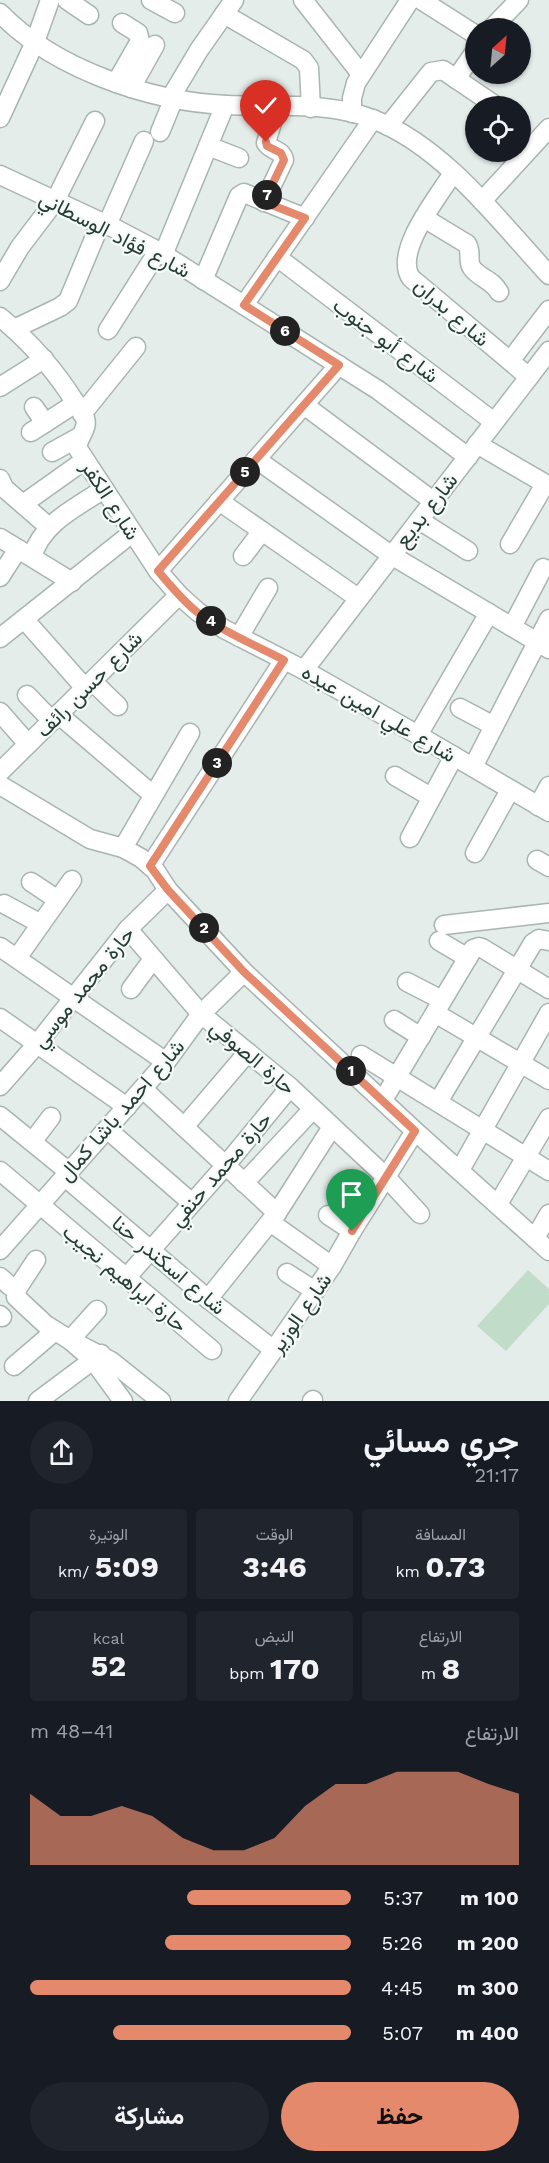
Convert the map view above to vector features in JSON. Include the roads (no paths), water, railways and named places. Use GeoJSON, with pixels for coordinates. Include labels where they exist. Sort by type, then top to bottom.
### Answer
{"type":"FeatureCollection","features":[{"type":"Feature","properties":{"kind":"street"},"geometry":{"type":"LineString","coordinates":[[0,118],[50,0]]}},
{"type":"Feature","properties":{"kind":"street"},"geometry":{"type":"LineString","coordinates":[[67,0],[89,15]]}},
{"type":"Feature","properties":{"kind":"street"},"geometry":{"type":"LineString","coordinates":[[151,0],[177,12]]}},
{"type":"Feature","properties":{"kind":"street"},"geometry":{"type":"LineString","coordinates":[[303,0],[360,74]]}},
{"type":"Feature","properties":{"kind":"street"},"geometry":{"type":"LineString","coordinates":[[352,113],[352,98],[360,74],[410,0]]}},
{"type":"Feature","properties":{"kind":"street"},"geometry":{"type":"LineString","coordinates":[[421,0],[446,7],[465,25]]}},
{"type":"Feature","properties":{"kind":"street"},"geometry":{"type":"LineString","coordinates":[[498,18],[507,4]]}},
{"type":"Feature","properties":{"kind":"street"},"geometry":{"type":"LineString","coordinates":[[79,409],[44,359],[7,323],[60,307],[68,301],[104,224],[172,98],[199,50],[229,7],[303,60],[309,68],[311,108]]}},
{"type":"Feature","properties":{"kind":"street"},"geometry":{"type":"LineString","coordinates":[[0,14],[34,42],[74,65],[124,85],[172,98],[225,105],[311,108],[352,113],[381,122],[423,146],[453,173],[482,201],[549,275]]}},
{"type":"Feature","properties":{"kind":"street"},"geometry":{"type":"LineString","coordinates":[[122,23],[138,33],[140,41],[124,85]]}},
{"type":"Feature","properties":{"kind":"street"},"geometry":{"type":"LineString","coordinates":[[124,85],[155,45]]}},
{"type":"Feature","properties":{"kind":"street"},"geometry":{"type":"LineString","coordinates":[[456,79],[465,66]]}},
{"type":"Feature","properties":{"kind":"street"},"geometry":{"type":"LineString","coordinates":[[244,305],[305,218],[381,122],[431,72],[443,70],[481,96]]}},
{"type":"Feature","properties":{"kind":"street"},"geometry":{"type":"LineString","coordinates":[[108,330],[161,253],[225,105]]}},
{"type":"Feature","properties":{"kind":"street"},"geometry":{"type":"LineString","coordinates":[[264,202],[284,160],[281,153],[268,147],[266,143],[277,106]]}},
{"type":"Feature","properties":{"kind":"street"},"geometry":{"type":"LineString","coordinates":[[0,281],[20,247],[55,201],[95,121]]}},
{"type":"Feature","properties":{"kind":"street"},"geometry":{"type":"LineString","coordinates":[[531,139],[549,128]]}},
{"type":"Feature","properties":{"kind":"street"},"geometry":{"type":"LineString","coordinates":[[208,146],[239,158]]}},
{"type":"Feature","properties":{"kind":"street"},"geometry":{"type":"LineString","coordinates":[[482,201],[511,162]]}},
{"type":"Feature","properties":{"kind":"street","name":"شارع بدران"},"geometry":{"type":"LineString","coordinates":[[453,173],[411,239],[406,255],[407,273],[529,377]]}},
{"type":"Feature","properties":{"kind":"street","name":"شارع فؤاد الوسطاني"},"geometry":{"type":"LineString","coordinates":[[0,175],[161,253],[472,450],[547,485]]}},
{"type":"Feature","properties":{"kind":"street"},"geometry":{"type":"LineString","coordinates":[[203,280],[239,196],[244,194],[305,218]]}},
{"type":"Feature","properties":{"kind":"street"},"geometry":{"type":"LineString","coordinates":[[424,218],[467,244],[470,249],[469,262],[472,268],[492,283],[499,292]]}},
{"type":"Feature","properties":{"kind":"street","name":"شارع أبو جنوب"},"geometry":{"type":"LineString","coordinates":[[278,257],[494,422]]}},
{"type":"Feature","properties":{"kind":"street"},"geometry":{"type":"LineString","coordinates":[[510,361],[549,310]]}},
{"type":"Feature","properties":{"kind":"street"},"geometry":{"type":"LineString","coordinates":[[34,407],[38,427],[79,409],[136,347]]}},
{"type":"Feature","properties":{"kind":"street","name":"شارع بديع"},"geometry":{"type":"LineString","coordinates":[[304,670],[549,351]]}},
{"type":"Feature","properties":{"kind":"street"},"geometry":{"type":"LineString","coordinates":[[0,387],[44,359]]}},
{"type":"Feature","properties":{"kind":"street"},"geometry":{"type":"LineString","coordinates":[[158,571],[339,365]]}},
{"type":"Feature","properties":{"kind":"street"},"geometry":{"type":"LineString","coordinates":[[304,405],[433,501]]}},
{"type":"Feature","properties":{"kind":"street","name":"شارع الكفر"},"geometry":{"type":"LineString","coordinates":[[79,409],[86,426],[77,445],[85,460],[158,571],[179,595]]}},
{"type":"Feature","properties":{"kind":"street"},"geometry":{"type":"LineString","coordinates":[[52,452],[81,436]]}},
{"type":"Feature","properties":{"kind":"street"},"geometry":{"type":"LineString","coordinates":[[256,459],[391,555],[543,645]]}},
{"type":"Feature","properties":{"kind":"street"},"geometry":{"type":"LineString","coordinates":[[23,504],[85,460]]}},
{"type":"Feature","properties":{"kind":"street"},"geometry":{"type":"LineString","coordinates":[[0,479],[4,488],[49,527]]}},
{"type":"Feature","properties":{"kind":"street"},"geometry":{"type":"LineString","coordinates":[[510,544],[547,485]]}},
{"type":"Feature","properties":{"kind":"street"},"geometry":{"type":"LineString","coordinates":[[0,577],[36,544],[49,527],[104,489]]}},
{"type":"Feature","properties":{"kind":"street"},"geometry":{"type":"LineString","coordinates":[[219,501],[358,598]]}},
{"type":"Feature","properties":{"kind":"street"},"geometry":{"type":"LineString","coordinates":[[419,520],[468,551]]}},
{"type":"Feature","properties":{"kind":"street"},"geometry":{"type":"LineString","coordinates":[[243,556],[262,531]]}},
{"type":"Feature","properties":{"kind":"street"},"geometry":{"type":"LineString","coordinates":[[0,638],[132,533]]}},
{"type":"Feature","properties":{"kind":"street"},"geometry":{"type":"LineString","coordinates":[[0,538],[72,582]]}},
{"type":"Feature","properties":{"kind":"street"},"geometry":{"type":"LineString","coordinates":[[512,627],[543,567]]}},
{"type":"Feature","properties":{"kind":"street"},"geometry":{"type":"LineString","coordinates":[[239,637],[268,588]]}},
{"type":"Feature","properties":{"kind":"street","name":"شارع علي امين عبده"},"geometry":{"type":"LineString","coordinates":[[179,595],[198,612],[239,637],[304,670],[544,809]]}},
{"type":"Feature","properties":{"kind":"street","name":"شارع حسن رائف"},"geometry":{"type":"LineString","coordinates":[[0,772],[179,595]]}},
{"type":"Feature","properties":{"kind":"street"},"geometry":{"type":"LineString","coordinates":[[418,735],[489,613]]}},
{"type":"Feature","properties":{"kind":"street"},"geometry":{"type":"LineString","coordinates":[[24,619],[89,684],[118,706]]}},
{"type":"Feature","properties":{"kind":"street"},"geometry":{"type":"LineString","coordinates":[[473,767],[494,726],[543,645],[549,619]]}},
{"type":"Feature","properties":{"kind":"street"},"geometry":{"type":"LineString","coordinates":[[150,866],[284,660]]}},
{"type":"Feature","properties":{"kind":"street"},"geometry":{"type":"LineString","coordinates":[[27,695],[153,795]]}},
{"type":"Feature","properties":{"kind":"street"},"geometry":{"type":"LineString","coordinates":[[460,708],[494,726]]}},
{"type":"Feature","properties":{"kind":"street"},"geometry":{"type":"LineString","coordinates":[[0,712],[28,744]]}},
{"type":"Feature","properties":{"kind":"street"},"geometry":{"type":"LineString","coordinates":[[123,848],[190,732]]}},
{"type":"Feature","properties":{"kind":"street"},"geometry":{"type":"LineString","coordinates":[[410,838],[454,756]]}},
{"type":"Feature","properties":{"kind":"street"},"geometry":{"type":"LineString","coordinates":[[394,776],[431,797]]}},
{"type":"Feature","properties":{"kind":"street"},"geometry":{"type":"LineString","coordinates":[[0,785],[90,839],[123,848],[141,858],[244,972],[415,1131],[549,1251]]}},
{"type":"Feature","properties":{"kind":"street"},"geometry":{"type":"LineString","coordinates":[[544,809],[549,786]]}},
{"type":"Feature","properties":{"kind":"street"},"geometry":{"type":"LineString","coordinates":[[475,853],[510,789]]}},
{"type":"Feature","properties":{"kind":"street"},"geometry":{"type":"LineString","coordinates":[[17,958],[72,880]]}},
{"type":"Feature","properties":{"kind":"street"},"geometry":{"type":"LineString","coordinates":[[31,882],[58,900]]}},
{"type":"Feature","properties":{"kind":"street","name":"حارة محمد موسي"},"geometry":{"type":"LineString","coordinates":[[0,1086],[38,1044],[128,929],[168,890]]}},
{"type":"Feature","properties":{"kind":"street"},"geometry":{"type":"LineString","coordinates":[[4,904],[41,924]]}},
{"type":"Feature","properties":{"kind":"street"},"geometry":{"type":"LineString","coordinates":[[470,953],[441,933],[549,913]]}},
{"type":"Feature","properties":{"kind":"street","name":"حارة الصوفي"},"geometry":{"type":"LineString","coordinates":[[128,929],[201,1014],[290,1087],[386,1177],[420,1214]]}},
{"type":"Feature","properties":{"kind":"street"},"geometry":{"type":"LineString","coordinates":[[438,1102],[517,970],[541,942]]}},
{"type":"Feature","properties":{"kind":"street"},"geometry":{"type":"LineString","coordinates":[[0,947],[166,1062]]}},
{"type":"Feature","properties":{"kind":"street"},"geometry":{"type":"LineString","coordinates":[[383,1100],[470,953],[479,947],[549,989]]}},
{"type":"Feature","properties":{"kind":"street"},"geometry":{"type":"LineString","coordinates":[[131,989],[153,958]]}},
{"type":"Feature","properties":{"kind":"street","name":"شارع احمد باشا كمال"},"geometry":{"type":"LineString","coordinates":[[0,1250],[166,1062],[201,1014],[244,972]]}},
{"type":"Feature","properties":{"kind":"street"},"geometry":{"type":"LineString","coordinates":[[407,982],[477,1037],[549,1080]]}},
{"type":"Feature","properties":{"kind":"street"},"geometry":{"type":"LineString","coordinates":[[460,1170],[549,1013]]}},
{"type":"Feature","properties":{"kind":"street"},"geometry":{"type":"LineString","coordinates":[[0,1018],[127,1107]]}},
{"type":"Feature","properties":{"kind":"street"},"geometry":{"type":"LineString","coordinates":[[394,1020],[421,1037]]}},
{"type":"Feature","properties":{"kind":"street"},"geometry":{"type":"LineString","coordinates":[[184,1127],[248,1052]]}},
{"type":"Feature","properties":{"kind":"street"},"geometry":{"type":"LineString","coordinates":[[361,1055],[549,1171]]}},
{"type":"Feature","properties":{"kind":"street","name":"حارة محمد حنفي"},"geometry":{"type":"LineString","coordinates":[[126,1278],[290,1087]]}},
{"type":"Feature","properties":{"kind":"street"},"geometry":{"type":"LineString","coordinates":[[143,1089],[244,1183],[274,1217],[333,1266]]}},
{"type":"Feature","properties":{"kind":"street"},"geometry":{"type":"LineString","coordinates":[[244,1183],[313,1109]]}},
{"type":"Feature","properties":{"kind":"street","name":"شارع اسكندر حنا"},"geometry":{"type":"LineString","coordinates":[[0,1116],[32,1142],[150,1250],[274,1350]]}},
{"type":"Feature","properties":{"kind":"street"},"geometry":{"type":"LineString","coordinates":[[32,1142],[51,1117]]}},
{"type":"Feature","properties":{"kind":"street"},"geometry":{"type":"LineString","coordinates":[[498,1204],[549,1118]]}},
{"type":"Feature","properties":{"kind":"street"},"geometry":{"type":"LineString","coordinates":[[208,1299],[274,1217],[332,1127]]}},
{"type":"Feature","properties":{"kind":"street"},"geometry":{"type":"LineString","coordinates":[[108,1130],[192,1203]]}},
{"type":"Feature","properties":{"kind":"street","name":"شارع الوزير"},"geometry":{"type":"LineString","coordinates":[[238,1401],[333,1266],[352,1231],[415,1131]]}},
{"type":"Feature","properties":{"kind":"street","name":"حارة ابراهيم نجيب"},"geometry":{"type":"LineString","coordinates":[[0,1171],[212,1350]]}},
{"type":"Feature","properties":{"kind":"street"},"geometry":{"type":"LineString","coordinates":[[535,1238],[549,1214]]}},
{"type":"Feature","properties":{"kind":"street"},"geometry":{"type":"LineString","coordinates":[[328,1215],[352,1231]]}},
{"type":"Feature","properties":{"kind":"street"},"geometry":{"type":"LineString","coordinates":[[36,1260],[16,1289],[15,1295],[62,1336],[161,1401]]}},
{"type":"Feature","properties":{"kind":"street"},"geometry":{"type":"LineString","coordinates":[[287,1273],[315,1291]]}},
{"type":"Feature","properties":{"kind":"street"},"geometry":{"type":"LineString","coordinates":[[14,1366],[62,1336],[97,1310]]}},
{"type":"Feature","properties":{"kind":"street"},"geometry":{"type":"LineString","coordinates":[[38,1401],[97,1357]]}},
{"type":"Feature","properties":{"kind":"street"},"geometry":{"type":"LineString","coordinates":[[97,1357],[123,1401]]}}]}
